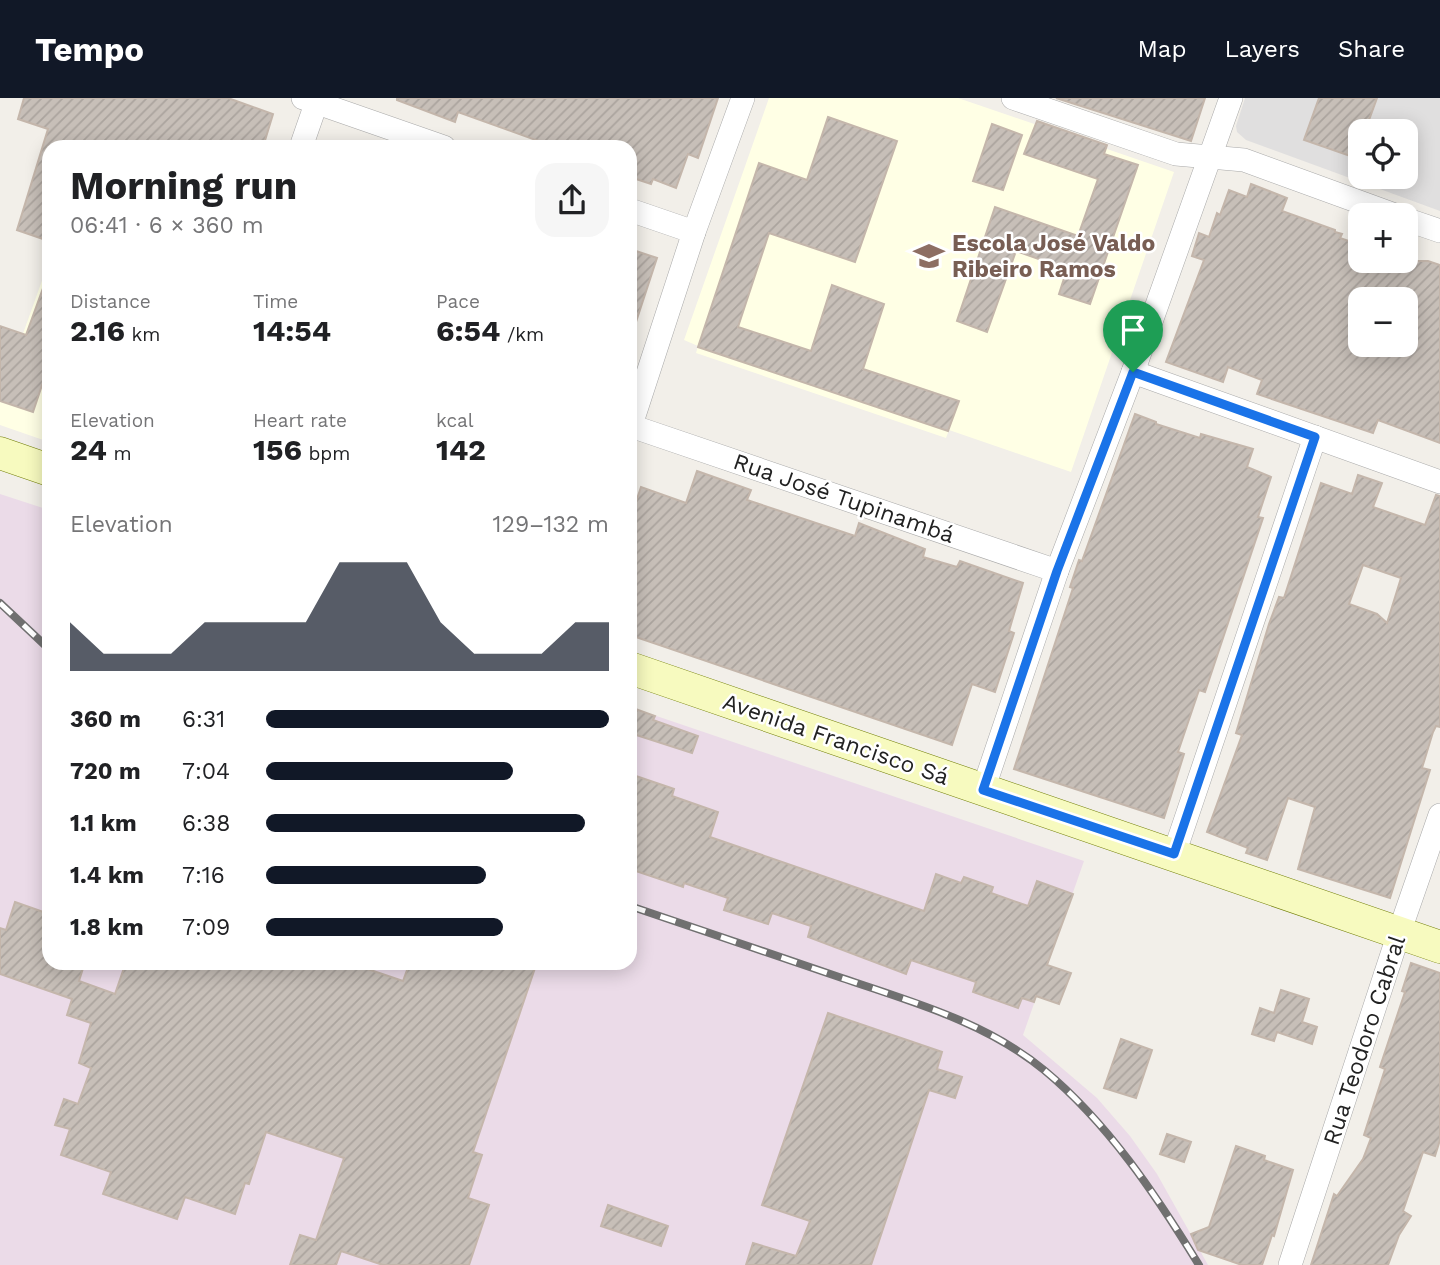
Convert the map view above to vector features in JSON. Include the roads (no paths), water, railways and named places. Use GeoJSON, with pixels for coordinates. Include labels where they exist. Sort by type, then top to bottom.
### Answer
{"type":"FeatureCollection","features":[{"type":"Feature","properties":{"kind":"main road"},"geometry":{"type":"LineString","coordinates":[[0,453],[42,468]]}},
{"type":"Feature","properties":{"kind":"main road","name":"Avenida Francisco Sá"},"geometry":{"type":"LineString","coordinates":[[637,670],[1440,947]]}},
{"type":"Feature","properties":{"kind":"street"},"geometry":{"type":"LineString","coordinates":[[637,406],[694,232],[743,98]]}},
{"type":"Feature","properties":{"kind":"street"},"geometry":{"type":"LineString","coordinates":[[1013,98],[1175,154],[1244,160],[1362,203]]}},
{"type":"Feature","properties":{"kind":"street"},"geometry":{"type":"LineString","coordinates":[[983,790],[1057,571],[1133,372],[1231,98]]}},
{"type":"Feature","properties":{"kind":"street"},"geometry":{"type":"LineString","coordinates":[[303,140],[312,100],[424,140]]}},
{"type":"Feature","properties":{"kind":"street"},"geometry":{"type":"LineString","coordinates":[[637,212],[694,232]]}},
{"type":"Feature","properties":{"kind":"street"},"geometry":{"type":"LineString","coordinates":[[1418,223],[1440,231]]}},
{"type":"Feature","properties":{"kind":"street"},"geometry":{"type":"LineString","coordinates":[[1133,372],[1440,482]]}},
{"type":"Feature","properties":{"kind":"street","name":"Rua José Tupinambá"},"geometry":{"type":"LineString","coordinates":[[637,429],[1057,571]]}},
{"type":"Feature","properties":{"kind":"street"},"geometry":{"type":"LineString","coordinates":[[1174,854],[1315,437]]}},
{"type":"Feature","properties":{"kind":"street","name":"Rua Teodoro Cabral"},"geometry":{"type":"LineString","coordinates":[[1290,1265],[1440,815]]}},
{"type":"Feature","properties":{"kind":"railway"},"geometry":{"type":"LineString","coordinates":[[0,603],[42,642]]}},
{"type":"Feature","properties":{"kind":"railway"},"geometry":{"type":"LineString","coordinates":[[637,908],[948,1015],[1022,1053],[1067,1091],[1110,1137],[1166,1212],[1199,1265]]}},
{"type":"Feature","properties":{"kind":"place","name":"Escola José Valdo Ribeiro Ramos"},"geometry":{"type":"Point","coordinates":[929,256]}}]}
